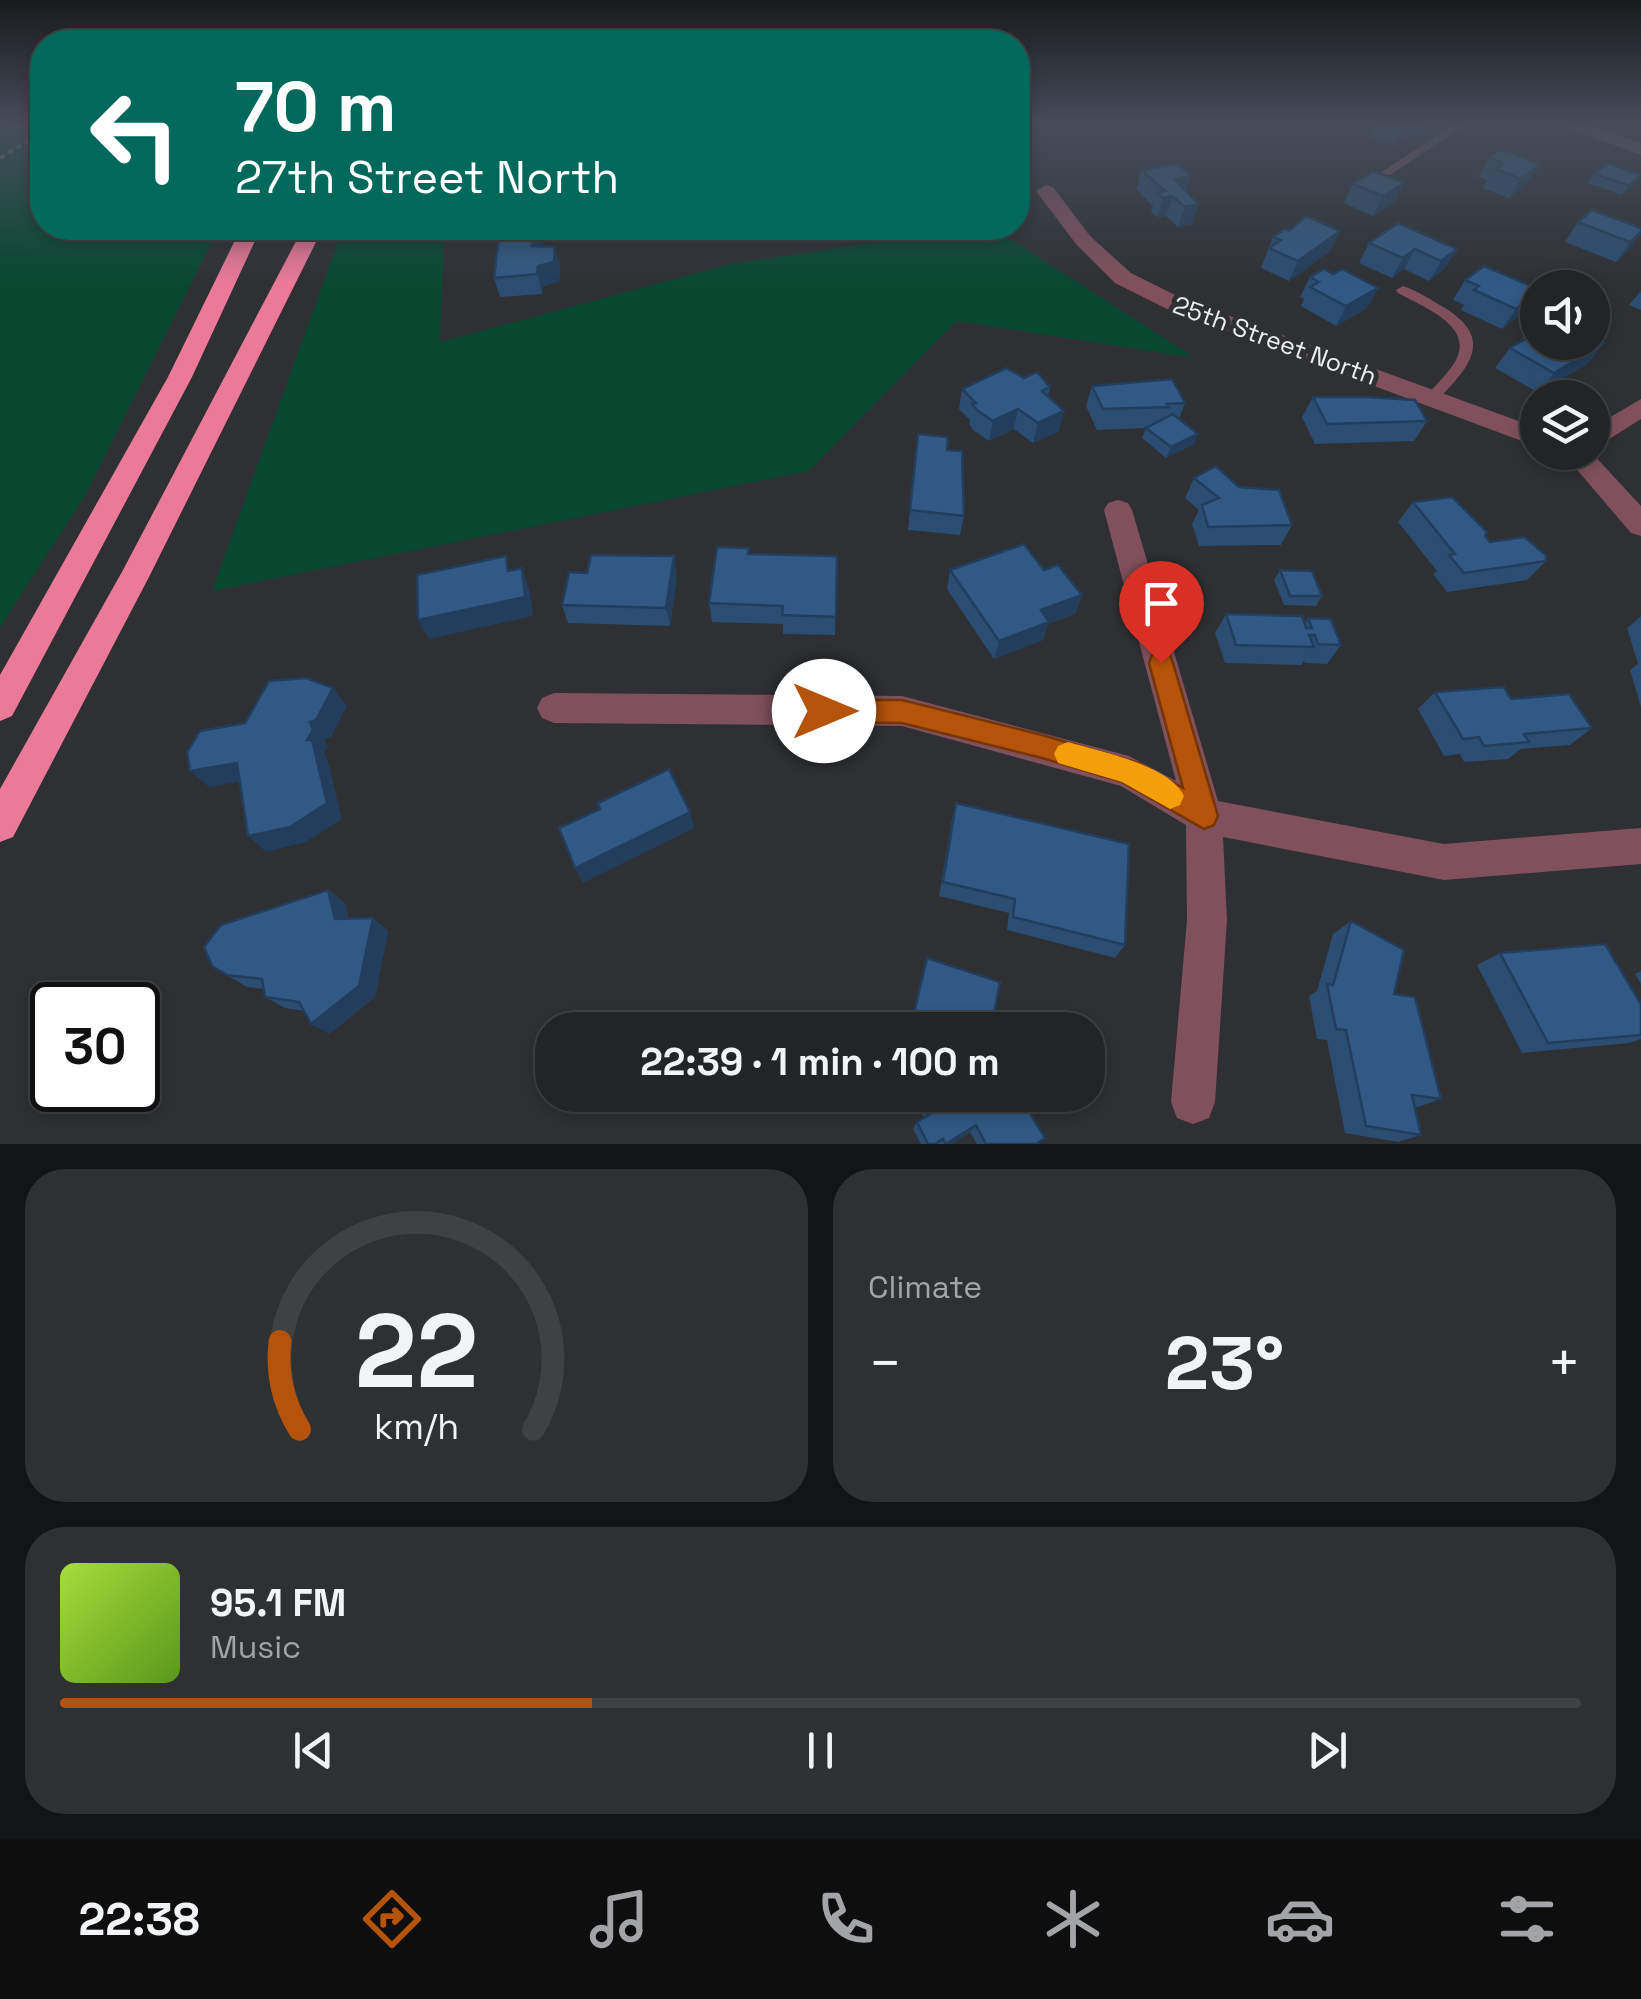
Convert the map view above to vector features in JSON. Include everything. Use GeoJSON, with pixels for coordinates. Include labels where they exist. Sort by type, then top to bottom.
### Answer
{"type":"FeatureCollection","features":[{"type":"Feature","properties":{"kind":"highway"},"geometry":{"type":"LineString","coordinates":[[0,706],[180,377],[246,240]]}},
{"type":"Feature","properties":{"kind":"highway"},"geometry":{"type":"LineString","coordinates":[[0,825],[134,577],[307,240]]}},
{"type":"Feature","properties":{"kind":"street","name":"25th Street North"},"geometry":{"type":"LineString","coordinates":[[1046,191],[1083,240],[1123,278],[1175,304],[1520,431]]}},
{"type":"Feature","properties":{"kind":"street"},"geometry":{"type":"LineString","coordinates":[[1610,429],[1641,407]]}},
{"type":"Feature","properties":{"kind":"street"},"geometry":{"type":"LineString","coordinates":[[1591,470],[1641,525]]}},
{"type":"Feature","properties":{"kind":"street"},"geometry":{"type":"LineString","coordinates":[[1118,510],[1204,816],[1208,920],[1193,1102]]}},
{"type":"Feature","properties":{"kind":"street"},"geometry":{"type":"LineString","coordinates":[[554,708],[902,712],[1129,772],[1204,816],[1444,862],[1641,846]]}},
{"type":"Feature","properties":{"kind":"lane"},"geometry":{"type":"LineString","coordinates":[[1403,290],[1464,330],[1470,344],[1468,358],[1432,398]]}},
{"type":"Feature","properties":{"kind":"green space"},"geometry":{"type":"Polygon","coordinates":[[[0,177],[30,177],[30,240],[213,240],[85,496],[0,627],[0,177]]]}},
{"type":"Feature","properties":{"kind":"green space"},"geometry":{"type":"Polygon","coordinates":[[[339,240],[444,240],[440,342],[731,264],[891,240],[1012,240],[1195,358],[956,321],[809,471],[212,591],[339,240]]]}},
{"type":"Feature","properties":{"kind":"building"},"geometry":{"type":"Polygon","coordinates":[[[1149,177],[1184,177],[1175,179],[1198,204],[1185,207],[1172,196],[1163,198],[1157,193],[1165,191],[1149,177]]]}},
{"type":"Feature","properties":{"kind":"building"},"geometry":{"type":"Polygon","coordinates":[[[1364,177],[1390,177],[1404,183],[1383,196],[1353,184],[1364,177]]]}},
{"type":"Feature","properties":{"kind":"building"},"geometry":{"type":"Polygon","coordinates":[[[1605,177],[1638,177],[1629,186],[1605,177]]]}},
{"type":"Feature","properties":{"kind":"building"},"geometry":{"type":"Polygon","coordinates":[[[1592,210],[1641,228],[1641,232],[1630,242],[1578,222],[1592,210]]]}},
{"type":"Feature","properties":{"kind":"building"},"geometry":{"type":"Polygon","coordinates":[[[1306,216],[1340,231],[1298,261],[1269,248],[1281,240],[1273,237],[1285,229],[1289,231],[1306,216]]]}},
{"type":"Feature","properties":{"kind":"building"},"geometry":{"type":"Polygon","coordinates":[[[1398,223],[1457,249],[1441,261],[1415,249],[1403,258],[1369,243],[1398,223]]]}},
{"type":"Feature","properties":{"kind":"building"},"geometry":{"type":"Polygon","coordinates":[[[499,240],[534,240],[532,246],[555,247],[554,262],[538,266],[537,274],[494,278],[499,240]]]}},
{"type":"Feature","properties":{"kind":"building"},"geometry":{"type":"Polygon","coordinates":[[[1484,266],[1520,281],[1520,306],[1516,309],[1474,290],[1479,286],[1465,280],[1484,266]]]}},
{"type":"Feature","properties":{"kind":"building"},"geometry":{"type":"Polygon","coordinates":[[[1324,269],[1333,274],[1342,269],[1378,288],[1346,306],[1310,287],[1319,282],[1310,277],[1324,269]]]}},
{"type":"Feature","properties":{"kind":"building"},"geometry":{"type":"Polygon","coordinates":[[[1531,360],[1576,360],[1554,373],[1531,360]]]}},
{"type":"Feature","properties":{"kind":"building"},"geometry":{"type":"Polygon","coordinates":[[[1006,368],[1024,378],[1037,372],[1050,387],[1042,391],[1064,411],[1038,423],[1018,409],[993,421],[977,410],[972,404],[976,403],[962,389],[1006,368]]]}},
{"type":"Feature","properties":{"kind":"building"},"geometry":{"type":"Polygon","coordinates":[[[1172,379],[1185,403],[1167,404],[1169,407],[1103,409],[1092,386],[1172,379]]]}},
{"type":"Feature","properties":{"kind":"building"},"geometry":{"type":"Polygon","coordinates":[[[1313,397],[1415,400],[1427,421],[1327,424],[1313,397]]]}},
{"type":"Feature","properties":{"kind":"building"},"geometry":{"type":"Polygon","coordinates":[[[1173,414],[1198,434],[1171,447],[1146,428],[1173,414]]]}},
{"type":"Feature","properties":{"kind":"building"},"geometry":{"type":"Polygon","coordinates":[[[918,434],[948,437],[947,450],[962,451],[964,516],[910,510],[918,434]]]}},
{"type":"Feature","properties":{"kind":"building"},"geometry":{"type":"Polygon","coordinates":[[[1216,466],[1239,487],[1279,490],[1292,525],[1208,527],[1202,505],[1219,498],[1194,478],[1216,466]]]}},
{"type":"Feature","properties":{"kind":"building"},"geometry":{"type":"Polygon","coordinates":[[[1452,497],[1487,532],[1485,536],[1490,542],[1524,537],[1546,555],[1546,561],[1464,573],[1449,555],[1455,554],[1413,502],[1452,497]]]}},
{"type":"Feature","properties":{"kind":"building"},"geometry":{"type":"Polygon","coordinates":[[[1024,544],[1044,570],[1058,565],[1082,595],[1041,610],[1049,622],[999,641],[950,570],[1024,544]]]}},
{"type":"Feature","properties":{"kind":"building"},"geometry":{"type":"Polygon","coordinates":[[[717,547],[749,548],[748,554],[837,556],[836,617],[782,615],[783,606],[709,603],[717,547]]]}},
{"type":"Feature","properties":{"kind":"building"},"geometry":{"type":"Polygon","coordinates":[[[591,555],[674,556],[666,608],[562,605],[569,572],[587,573],[591,555]]]}},
{"type":"Feature","properties":{"kind":"building"},"geometry":{"type":"Polygon","coordinates":[[[506,556],[508,571],[522,568],[525,597],[418,620],[417,575],[506,556]]]}},
{"type":"Feature","properties":{"kind":"building"},"geometry":{"type":"Polygon","coordinates":[[[1280,570],[1312,571],[1322,596],[1290,596],[1280,570]]]}},
{"type":"Feature","properties":{"kind":"building"},"geometry":{"type":"Polygon","coordinates":[[[1226,614],[1302,616],[1306,628],[1312,628],[1308,618],[1331,619],[1341,645],[1318,644],[1315,635],[1309,635],[1314,647],[1236,645],[1226,614]]]}},
{"type":"Feature","properties":{"kind":"building"},"geometry":{"type":"Polygon","coordinates":[[[306,678],[333,688],[316,720],[310,722],[313,730],[307,740],[312,740],[327,803],[290,827],[248,836],[237,763],[190,771],[187,752],[200,731],[245,723],[269,681],[306,678]]]}},
{"type":"Feature","properties":{"kind":"building"},"geometry":{"type":"Polygon","coordinates":[[[1504,687],[1511,699],[1569,694],[1592,728],[1524,734],[1529,742],[1484,746],[1479,737],[1463,739],[1435,692],[1504,687]]]}},
{"type":"Feature","properties":{"kind":"building"},"geometry":{"type":"Polygon","coordinates":[[[669,769],[690,812],[575,868],[559,828],[600,809],[598,803],[669,769]]]}},
{"type":"Feature","properties":{"kind":"building"},"geometry":{"type":"Polygon","coordinates":[[[956,803],[1129,844],[1125,945],[1013,917],[1015,899],[943,882],[956,803]]]}},
{"type":"Feature","properties":{"kind":"building"},"geometry":{"type":"Polygon","coordinates":[[[328,890],[335,919],[373,918],[359,986],[311,1024],[299,1002],[265,997],[262,979],[227,975],[212,966],[204,947],[221,925],[328,890]]]}},
{"type":"Feature","properties":{"kind":"building"},"geometry":{"type":"Polygon","coordinates":[[[1351,921],[1404,950],[1394,994],[1415,997],[1441,1099],[1412,1095],[1421,1135],[1366,1126],[1346,1030],[1336,1029],[1327,984],[1333,985],[1351,921]]]}},
{"type":"Feature","properties":{"kind":"building"},"geometry":{"type":"Polygon","coordinates":[[[1605,944],[1641,1004],[1641,1035],[1548,1043],[1500,953],[1605,944]]]}},
{"type":"Feature","properties":{"kind":"building"},"geometry":{"type":"Polygon","coordinates":[[[927,958],[1000,982],[994,1012],[914,1012],[927,958]]]}},
{"type":"Feature","properties":{"kind":"building"},"geometry":{"type":"Polygon","coordinates":[[[1029,1112],[1045,1138],[1036,1144],[986,1144],[976,1125],[946,1144],[943,1139],[928,1144],[917,1122],[930,1114],[1029,1112]]]}},
{"type":"Feature","properties":{"kind":"slow traffic"},"geometry":{"type":"LineString","coordinates":[[1068,754],[1129,772],[1170,796]]}},
{"type":"Feature","properties":{"kind":"route"},"geometry":{"type":"LineString","coordinates":[[824,711],[902,712],[1042,746],[1129,772],[1204,816],[1161,663]]}}]}
